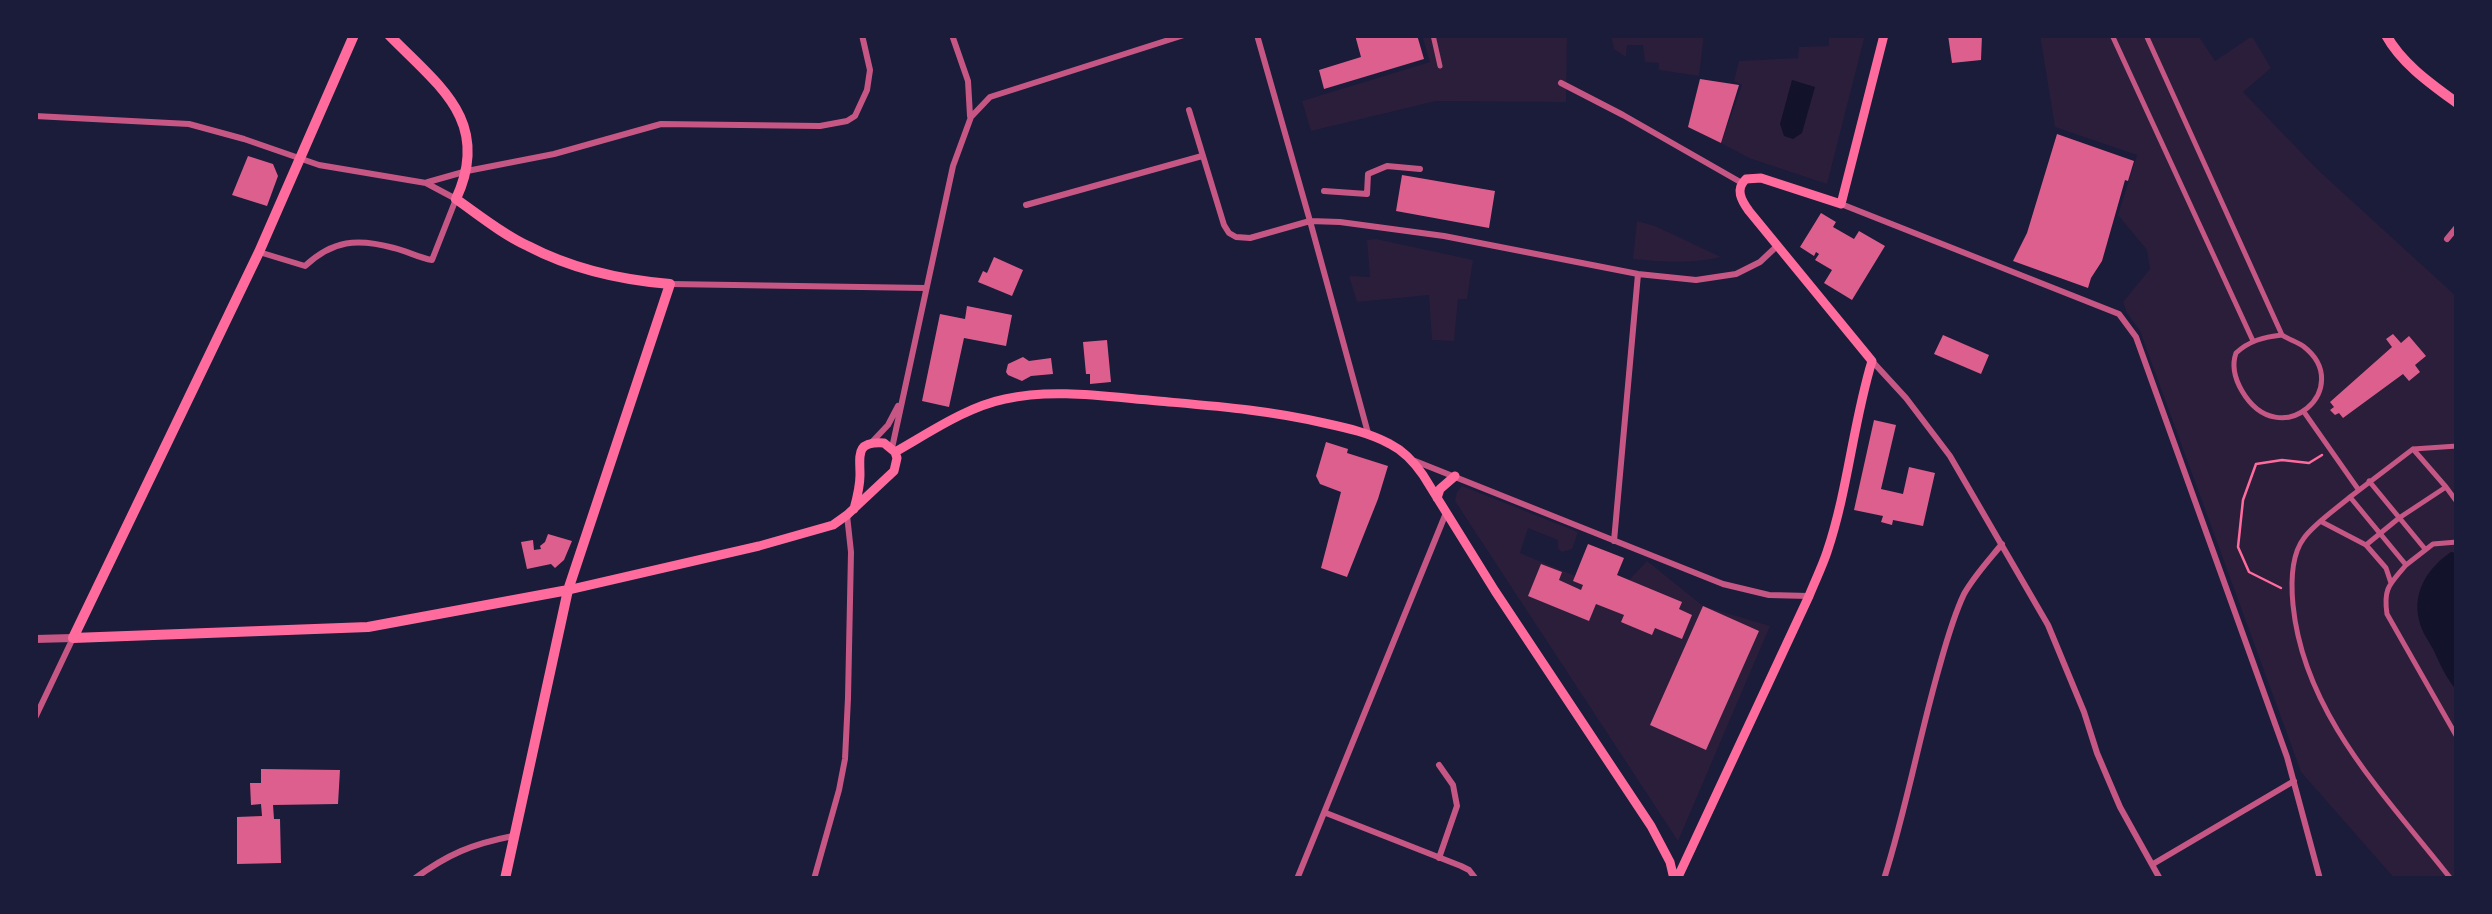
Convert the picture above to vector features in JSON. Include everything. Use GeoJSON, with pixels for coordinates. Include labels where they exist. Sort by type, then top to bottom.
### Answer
{"type":"FeatureCollection","features":[{"type":"Feature","properties":{"kind":"main road"},"geometry":{"type":"LineString","coordinates":[[354,35],[260,252],[74,638],[368,627],[568,590],[759,546],[824,528],[850,512],[897,465],[894,450],[884,443],[865,446],[858,458],[861,471],[850,512]]}},
{"type":"Feature","properties":{"kind":"main road"},"geometry":{"type":"LineString","coordinates":[[389,35],[459,111],[467,146],[467,171],[456,199],[526,246],[558,259],[635,281],[670,284],[568,590],[505,879]]}},
{"type":"Feature","properties":{"kind":"main road"},"geometry":{"type":"LineString","coordinates":[[1676,879],[1809,596],[1834,528],[1872,360],[1743,202],[1742,183],[1752,177],[1761,178],[1841,204],[1884,35]]}},
{"type":"Feature","properties":{"kind":"main road"},"geometry":{"type":"LineString","coordinates":[[2386,35],[2406,62],[2457,103]]}},
{"type":"Feature","properties":{"kind":"main road"},"geometry":{"type":"LineString","coordinates":[[894,450],[975,409],[1023,396],[1099,396],[1267,411],[1368,434],[1392,445],[1413,460],[1651,826],[1676,879]]}},
{"type":"Feature","properties":{"kind":"main road"},"geometry":{"type":"LineString","coordinates":[[861,471],[871,479],[884,479]]}},
{"type":"Feature","properties":{"kind":"main road"},"geometry":{"type":"LineString","coordinates":[[1437,498],[1440,489],[1456,476]]}},
{"type":"Feature","properties":{"kind":"street"},"geometry":{"type":"LineString","coordinates":[[426,182],[554,154],[661,124],[820,126],[847,121],[855,116],[867,90],[870,70],[862,35]]}},
{"type":"Feature","properties":{"kind":"street"},"geometry":{"type":"LineString","coordinates":[[894,450],[925,288],[953,166],[970,117],[968,81],[952,35]]}},
{"type":"Feature","properties":{"kind":"street"},"geometry":{"type":"LineString","coordinates":[[970,117],[990,97],[1000,93],[1184,35]]}},
{"type":"Feature","properties":{"kind":"street"},"geometry":{"type":"LineString","coordinates":[[1256,35],[1368,434]]}},
{"type":"Feature","properties":{"kind":"street"},"geometry":{"type":"LineString","coordinates":[[1433,35],[1440,66]]}},
{"type":"Feature","properties":{"kind":"street"},"geometry":{"type":"LineString","coordinates":[[2112,35],[2253,341]]}},
{"type":"Feature","properties":{"kind":"street"},"geometry":{"type":"LineString","coordinates":[[2146,35],[2282,335],[2304,348],[2317,363],[2322,378],[2320,391],[2304,412],[2270,417],[2248,402],[2238,386],[2233,362],[2236,353],[2253,341],[2282,335]]}},
{"type":"Feature","properties":{"kind":"street"},"geometry":{"type":"LineString","coordinates":[[1560,84],[1623,114],[1742,183]]}},
{"type":"Feature","properties":{"kind":"street"},"geometry":{"type":"LineString","coordinates":[[1189,110],[1224,225],[1236,237],[1250,238],[1310,221],[1340,222],[1444,236],[1638,274],[1696,280],[1748,269],[1777,246]]}},
{"type":"Feature","properties":{"kind":"street"},"geometry":{"type":"LineString","coordinates":[[35,116],[189,124],[300,160],[426,182],[456,199],[432,260],[396,248],[358,242],[336,244],[305,266],[260,252]]}},
{"type":"Feature","properties":{"kind":"street"},"geometry":{"type":"LineString","coordinates":[[1026,205],[1202,156]]}},
{"type":"Feature","properties":{"kind":"street"},"geometry":{"type":"LineString","coordinates":[[1324,192],[1367,194],[1368,174],[1388,166],[1420,169]]}},
{"type":"Feature","properties":{"kind":"street"},"geometry":{"type":"LineString","coordinates":[[1841,204],[2119,314],[2128,324],[2136,337],[2294,781],[2320,879]]}},
{"type":"Feature","properties":{"kind":"street"},"geometry":{"type":"LineString","coordinates":[[1614,541],[1638,274]]}},
{"type":"Feature","properties":{"kind":"street"},"geometry":{"type":"LineString","coordinates":[[670,284],[925,288]]}},
{"type":"Feature","properties":{"kind":"street"},"geometry":{"type":"LineString","coordinates":[[1872,360],[1950,456],[2048,626],[2120,808],[2160,879]]}},
{"type":"Feature","properties":{"kind":"street"},"geometry":{"type":"LineString","coordinates":[[871,443],[888,425],[902,396]]}},
{"type":"Feature","properties":{"kind":"street"},"geometry":{"type":"LineString","coordinates":[[2304,412],[2358,489]]}},
{"type":"Feature","properties":{"kind":"street"},"geometry":{"type":"LineString","coordinates":[[2452,879],[2376,786],[2315,689],[2301,654],[2292,591],[2303,539],[2358,489],[2413,449],[2457,446]]}},
{"type":"Feature","properties":{"kind":"street"},"geometry":{"type":"LineString","coordinates":[[2413,449],[2457,502]]}},
{"type":"Feature","properties":{"kind":"street"},"geometry":{"type":"LineString","coordinates":[[1413,460],[1723,584],[1769,595],[1809,596]]}},
{"type":"Feature","properties":{"kind":"street"},"geometry":{"type":"LineString","coordinates":[[2368,481],[2425,549]]}},
{"type":"Feature","properties":{"kind":"street"},"geometry":{"type":"LineString","coordinates":[[2366,545],[2446,487]]}},
{"type":"Feature","properties":{"kind":"street"},"geometry":{"type":"LineString","coordinates":[[2350,497],[2406,566]]}},
{"type":"Feature","properties":{"kind":"street"},"geometry":{"type":"LineString","coordinates":[[814,879],[845,759],[850,512]]}},
{"type":"Feature","properties":{"kind":"street"},"geometry":{"type":"LineString","coordinates":[[1297,879],[1446,513]]}},
{"type":"Feature","properties":{"kind":"street"},"geometry":{"type":"LineString","coordinates":[[2322,522],[2366,545],[2386,568],[2391,583]]}},
{"type":"Feature","properties":{"kind":"street"},"geometry":{"type":"LineString","coordinates":[[2457,542],[2433,544],[2425,549],[2391,583],[2384,596],[2386,614],[2457,737]]}},
{"type":"Feature","properties":{"kind":"street"},"geometry":{"type":"LineString","coordinates":[[1884,879],[1948,637],[1963,597],[2002,544]]}},
{"type":"Feature","properties":{"kind":"street"},"geometry":{"type":"LineString","coordinates":[[35,639],[74,638],[35,718]]}},
{"type":"Feature","properties":{"kind":"street"},"geometry":{"type":"LineString","coordinates":[[1438,766],[1453,785],[1456,806],[1439,858]]}},
{"type":"Feature","properties":{"kind":"street"},"geometry":{"type":"LineString","coordinates":[[2153,864],[2294,781]]}},
{"type":"Feature","properties":{"kind":"street"},"geometry":{"type":"LineString","coordinates":[[1326,812],[1469,870],[1476,879]]}},
{"type":"Feature","properties":{"kind":"street"},"geometry":{"type":"LineString","coordinates":[[414,879],[460,850],[513,836]]}},
{"type":"Feature","properties":{"kind":"path"},"geometry":{"type":"LineString","coordinates":[[2292,591],[2249,572],[2238,547],[2243,500],[2256,464],[2282,460],[2309,463],[2332,450]]}},
{"type":"Feature","properties":{"kind":"shaded area"},"geometry":{"type":"Polygon","coordinates":[[[1422,35],[1567,35],[1566,102],[1436,101],[1311,131],[1302,101],[1430,62],[1422,35]]]}},
{"type":"Feature","properties":{"kind":"shaded area"},"geometry":{"type":"Polygon","coordinates":[[[1611,35],[1704,35],[1699,76],[1659,70],[1659,63],[1645,62],[1643,45],[1627,45],[1626,57],[1614,49],[1611,35]]]}},
{"type":"Feature","properties":{"kind":"shaded area"},"geometry":{"type":"Polygon","coordinates":[[[1829,35],[1865,35],[1827,184],[1749,158],[1721,143],[1742,85],[1734,81],[1739,61],[1798,58],[1799,47],[1829,46],[1829,35]]]}},
{"type":"Feature","properties":{"kind":"shaded area"},"geometry":{"type":"Polygon","coordinates":[[[2040,35],[2198,35],[2215,61],[2252,36],[2271,68],[2243,92],[2318,170],[2457,297],[2457,879],[2395,879],[2301,772],[2140,331],[2123,302],[2150,269],[2147,250],[2118,215],[2137,155],[2055,127],[2040,35]]]}},
{"type":"Feature","properties":{"kind":"shaded area"},"geometry":{"type":"Polygon","coordinates":[[[1792,80],[1815,87],[1802,133],[1793,139],[1784,136],[1780,124],[1792,80]]]}},
{"type":"Feature","properties":{"kind":"shaded area"},"geometry":{"type":"Polygon","coordinates":[[[1637,221],[1721,257],[1677,262],[1633,259],[1637,221]]]}},
{"type":"Feature","properties":{"kind":"shaded area"},"geometry":{"type":"Polygon","coordinates":[[[1367,240],[1473,260],[1467,299],[1458,299],[1454,341],[1432,340],[1429,295],[1357,302],[1349,276],[1370,277],[1367,240]]]}},
{"type":"Feature","properties":{"kind":"shaded area"},"geometry":{"type":"Polygon","coordinates":[[[1462,486],[1578,532],[1572,549],[1562,552],[1558,540],[1528,528],[1520,553],[1617,593],[1647,561],[1703,606],[1770,626],[1678,841],[1455,501],[1462,486]]]}},
{"type":"Feature","properties":{"kind":"shaded area"},"geometry":{"type":"Polygon","coordinates":[[[2451,552],[2457,553],[2457,691],[2423,631],[2417,609],[2424,581],[2451,552]]]}},
{"type":"Feature","properties":{"kind":"building"},"geometry":{"type":"Polygon","coordinates":[[[1355,35],[1417,35],[1424,59],[1324,89],[1319,70],[1361,57],[1355,35]]]}},
{"type":"Feature","properties":{"kind":"building"},"geometry":{"type":"Polygon","coordinates":[[[1948,35],[1982,35],[1981,60],[1952,63],[1948,35]]]}},
{"type":"Feature","properties":{"kind":"building"},"geometry":{"type":"Polygon","coordinates":[[[1700,79],[1739,85],[1721,143],[1688,127],[1700,79]]]}},
{"type":"Feature","properties":{"kind":"building"},"geometry":{"type":"Polygon","coordinates":[[[2057,134],[2134,161],[2102,261],[2088,288],[2013,261],[2027,233],[2057,134]]]}},
{"type":"Feature","properties":{"kind":"building"},"geometry":{"type":"Polygon","coordinates":[[[248,156],[273,164],[278,176],[267,206],[232,195],[248,156]]]}},
{"type":"Feature","properties":{"kind":"building"},"geometry":{"type":"Polygon","coordinates":[[[1402,175],[1495,191],[1489,228],[1396,211],[1402,175]]]}},
{"type":"Feature","properties":{"kind":"building"},"geometry":{"type":"Polygon","coordinates":[[[1821,213],[1836,222],[1833,227],[1854,239],[1859,231],[1885,246],[1852,300],[1824,283],[1832,270],[1815,260],[1819,254],[1814,256],[1800,247],[1821,213]]]}},
{"type":"Feature","properties":{"kind":"building"},"geometry":{"type":"Polygon","coordinates":[[[994,257],[1023,270],[1012,296],[978,282],[994,257]]]}},
{"type":"Feature","properties":{"kind":"building"},"geometry":{"type":"Polygon","coordinates":[[[967,306],[1012,315],[1006,346],[964,338],[949,407],[922,401],[940,314],[965,319],[967,306]]]}},
{"type":"Feature","properties":{"kind":"building"},"geometry":{"type":"Polygon","coordinates":[[[2393,334],[2401,343],[2409,336],[2426,356],[2415,365],[2420,372],[2409,381],[2403,374],[2343,418],[2339,413],[2335,415],[2330,402],[2392,347],[2386,339],[2393,334]]]}},
{"type":"Feature","properties":{"kind":"building"},"geometry":{"type":"Polygon","coordinates":[[[1943,335],[1989,355],[1981,374],[1934,354],[1943,335]]]}},
{"type":"Feature","properties":{"kind":"building"},"geometry":{"type":"Polygon","coordinates":[[[1107,340],[1111,382],[1090,384],[1083,342],[1107,340]]]}},
{"type":"Feature","properties":{"kind":"building"},"geometry":{"type":"Polygon","coordinates":[[[1023,357],[1029,361],[1051,358],[1053,374],[1022,381],[1008,375],[1008,364],[1023,357]]]}},
{"type":"Feature","properties":{"kind":"building"},"geometry":{"type":"Polygon","coordinates":[[[1874,420],[1896,425],[1881,489],[1903,494],[1909,467],[1935,473],[1923,526],[1893,520],[1892,525],[1881,522],[1883,516],[1854,510],[1874,420]]]}},
{"type":"Feature","properties":{"kind":"building"},"geometry":{"type":"Polygon","coordinates":[[[1326,442],[1388,466],[1347,577],[1321,568],[1341,492],[1320,484],[1316,476],[1326,442]]]}},
{"type":"Feature","properties":{"kind":"building"},"geometry":{"type":"Polygon","coordinates":[[[548,534],[572,541],[564,560],[555,568],[551,564],[527,569],[521,542],[533,540],[534,550],[541,549],[548,534]]]}},
{"type":"Feature","properties":{"kind":"building"},"geometry":{"type":"Polygon","coordinates":[[[1588,544],[1624,558],[1617,575],[1682,602],[1679,609],[1692,615],[1682,639],[1655,628],[1652,635],[1621,622],[1624,615],[1596,604],[1589,621],[1528,596],[1541,564],[1562,572],[1559,580],[1581,590],[1583,585],[1573,581],[1588,544]]]}},
{"type":"Feature","properties":{"kind":"building"},"geometry":{"type":"Polygon","coordinates":[[[1703,606],[1759,631],[1706,750],[1650,725],[1703,606]]]}},
{"type":"Feature","properties":{"kind":"building"},"geometry":{"type":"Polygon","coordinates":[[[261,769],[340,770],[338,804],[273,805],[274,819],[280,819],[281,863],[237,864],[237,817],[262,816],[261,804],[251,805],[250,783],[261,783],[261,769]]]}}]}
